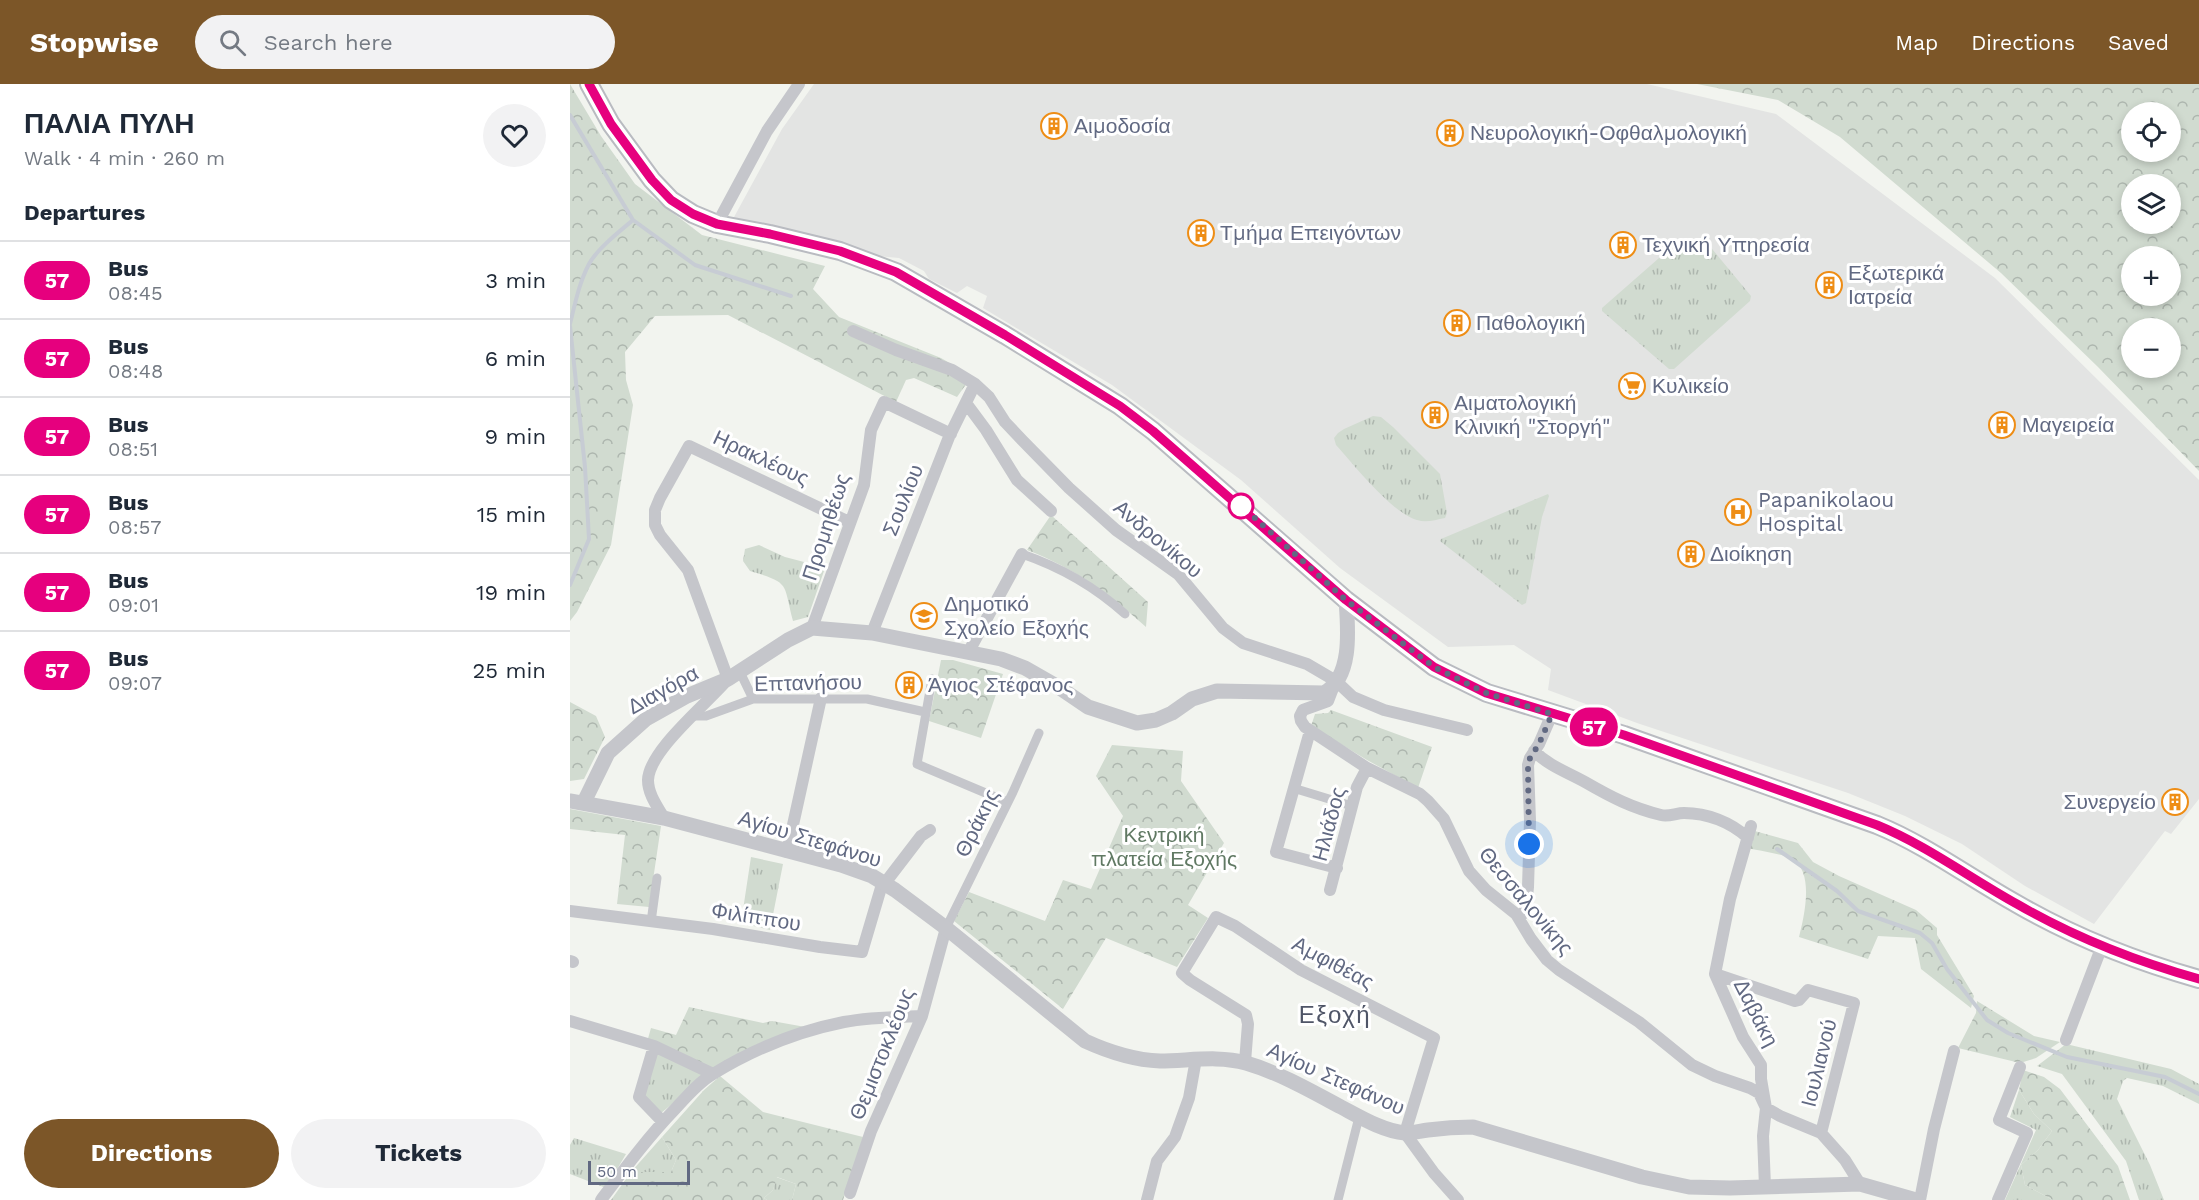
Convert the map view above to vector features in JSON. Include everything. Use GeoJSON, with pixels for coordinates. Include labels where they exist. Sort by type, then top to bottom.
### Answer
{"type":"FeatureCollection","features":[{"type":"Feature","properties":{"kind":"main road"},"geometry":{"type":"LineString","coordinates":[[589,84],[611,124],[652,180],[671,200],[693,214],[717,224],[770,234],[857,257],[896,272],[1005,335],[1120,406],[1153,431],[1346,600],[1434,667],[1486,693],[1624,735],[1896,832],[2018,905],[2102,946],[2166,970],[2199,979]]}},
{"type":"Feature","properties":{"kind":"street"},"geometry":{"type":"LineString","coordinates":[[717,224],[767,130],[799,84]]}},
{"type":"Feature","properties":{"kind":"street","name":"Ανδρονίκου"},"geometry":{"type":"LineString","coordinates":[[853,331],[896,350],[952,370],[975,384],[988,397],[1005,422],[1069,488],[1116,530],[1178,574],[1223,628],[1243,643],[1307,664],[1353,697],[1384,710],[1467,730]]}},
{"type":"Feature","properties":{"kind":"street","name":"Σουλίου"},"geometry":{"type":"LineString","coordinates":[[872,633],[951,434],[975,384]]}},
{"type":"Feature","properties":{"kind":"street","name":"Προμηθέως"},"geometry":{"type":"LineString","coordinates":[[812,628],[864,485],[868,445],[884,402],[951,434]]}},
{"type":"Feature","properties":{"kind":"street"},"geometry":{"type":"LineString","coordinates":[[966,403],[1017,480],[1051,511]]}},
{"type":"Feature","properties":{"kind":"street","name":"Ηρακλέους"},"geometry":{"type":"LineString","coordinates":[[734,676],[688,570],[660,535],[655,525],[655,510],[660,498],[689,446],[849,522]]}},
{"type":"Feature","properties":{"kind":"street"},"geometry":{"type":"LineString","coordinates":[[969,651],[1022,554],[1046,562],[1071,575],[1097,591],[1125,614]]}},
{"type":"Feature","properties":{"kind":"street"},"geometry":{"type":"LineString","coordinates":[[1337,868],[1276,852],[1310,731],[1301,722],[1300,716],[1303,710],[1328,701],[1346,661],[1346,600]]}},
{"type":"Feature","properties":{"kind":"street"},"geometry":{"type":"LineString","coordinates":[[664,818],[650,792],[648,780],[651,764],[670,739],[734,676],[788,640],[812,628],[872,633],[1001,659],[1025,668],[1088,707],[1137,723],[1156,720],[1172,713],[1192,699],[1217,692],[1324,693],[1335,685]]}},
{"type":"Feature","properties":{"kind":"street"},"geometry":{"type":"LineString","coordinates":[[734,676],[753,699]]}},
{"type":"Feature","properties":{"kind":"street","name":"Διαγόρα"},"geometry":{"type":"LineString","coordinates":[[664,818],[577,802],[608,753],[646,719],[687,696],[734,676]]}},
{"type":"Feature","properties":{"kind":"street"},"geometry":{"type":"LineString","coordinates":[[932,679],[917,764],[1007,802]]}},
{"type":"Feature","properties":{"kind":"street"},"geometry":{"type":"LineString","coordinates":[[787,852],[821,698]]}},
{"type":"Feature","properties":{"kind":"street","name":"Επτανήσου"},"geometry":{"type":"LineString","coordinates":[[693,716],[706,716],[753,699],[867,699],[925,711]]}},
{"type":"Feature","properties":{"kind":"street"},"geometry":{"type":"LineString","coordinates":[[1520,918],[1526,908],[1528,887],[1530,821],[1527,775],[1530,758],[1552,714]]}},
{"type":"Feature","properties":{"kind":"street","name":"Θεσσαλονίκης"},"geometry":{"type":"LineString","coordinates":[[1310,731],[1367,768],[1420,794],[1428,801],[1444,819],[1469,871],[1486,890],[1520,918],[1531,939],[1547,960],[1559,970],[1639,1022],[1692,1065],[1750,1088],[1759,1093],[1766,1108],[1821,1133],[1845,1160],[1860,1184]]}},
{"type":"Feature","properties":{"kind":"street","name":"Θράκης"},"geometry":{"type":"LineString","coordinates":[[946,928],[1039,733]]}},
{"type":"Feature","properties":{"kind":"street","name":"Δαβάκη"},"geometry":{"type":"LineString","coordinates":[[1534,751],[1546,763],[1632,807],[1665,816],[1676,813],[1696,814],[1749,832],[1726,915],[1715,974],[1743,1037],[1761,1065],[1766,1108],[1763,1136],[1765,1187]]}},
{"type":"Feature","properties":{"kind":"street","name":"Ηλιάδος"},"geometry":{"type":"LineString","coordinates":[[1330,890],[1352,806],[1367,768]]}},
{"type":"Feature","properties":{"kind":"street"},"geometry":{"type":"LineString","coordinates":[[1293,788],[1352,806]]}},
{"type":"Feature","properties":{"kind":"street","name":"Αγίου Στεφάνου"},"geometry":{"type":"LineString","coordinates":[[664,818],[841,865],[884,882],[946,928],[1085,1041],[1110,1052],[1131,1058],[1226,1059],[1245,1062],[1273,1072],[1359,1117],[1387,1128],[1406,1133],[1473,1127],[1642,1178],[1689,1187],[1860,1184],[1918,1200]]}},
{"type":"Feature","properties":{"kind":"street"},"geometry":{"type":"LineString","coordinates":[[884,882],[921,836],[930,830]]}},
{"type":"Feature","properties":{"kind":"street"},"geometry":{"type":"LineString","coordinates":[[651,922],[657,878]]}},
{"type":"Feature","properties":{"kind":"street","name":"Φιλίππου"},"geometry":{"type":"LineString","coordinates":[[570,911],[713,929],[862,952],[884,882]]}},
{"type":"Feature","properties":{"kind":"street","name":"Αμφιθέας"},"geometry":{"type":"LineString","coordinates":[[1245,1062],[1248,1024],[1246,1016],[1182,973],[1216,917],[1235,926],[1301,970],[1434,1038],[1406,1133]]}},
{"type":"Feature","properties":{"kind":"street","name":"Θεμιστοκλέους"},"geometry":{"type":"LineString","coordinates":[[850,1193],[871,1131],[922,1016],[946,928]]}},
{"type":"Feature","properties":{"kind":"street"},"geometry":{"type":"LineString","coordinates":[[2066,1040],[2102,946]]}},
{"type":"Feature","properties":{"kind":"street","name":"Ιουλιανού"},"geometry":{"type":"LineString","coordinates":[[1715,974],[1795,1000],[1799,1000],[1808,990],[1854,1003],[1821,1133]]}},
{"type":"Feature","properties":{"kind":"street"},"geometry":{"type":"LineString","coordinates":[[601,1200],[649,1136],[687,1096],[713,1074],[755,1052],[815,1030],[845,1022],[922,1016]]}},
{"type":"Feature","properties":{"kind":"street"},"geometry":{"type":"LineString","coordinates":[[570,1021],[654,1046],[713,1074]]}},
{"type":"Feature","properties":{"kind":"street"},"geometry":{"type":"LineString","coordinates":[[654,1046],[639,1097],[663,1122]]}},
{"type":"Feature","properties":{"kind":"street"},"geometry":{"type":"LineString","coordinates":[[1918,1200],[1954,1051]]}},
{"type":"Feature","properties":{"kind":"street"},"geometry":{"type":"LineString","coordinates":[[1147,1200],[1157,1161],[1175,1137],[1189,1098],[1196,1059]]}},
{"type":"Feature","properties":{"kind":"street"},"geometry":{"type":"LineString","coordinates":[[1998,1200],[2027,1132],[1999,1120],[2020,1067]]}},
{"type":"Feature","properties":{"kind":"street"},"geometry":{"type":"LineString","coordinates":[[1338,1200],[1359,1117]]}},
{"type":"Feature","properties":{"kind":"street"},"geometry":{"type":"LineString","coordinates":[[1406,1133],[1434,1173],[1458,1200]]}},
{"type":"Feature","properties":{"kind":"shaded area","name":"Papanikolaou Hospital"},"geometry":{"type":"Polygon","coordinates":[[[814,84],[1647,84],[1776,114],[1995,278],[2199,480],[2199,799],[2171,834],[2165,831],[2094,924],[2025,886],[1962,844],[1905,816],[1848,793],[1637,723],[1548,690],[1551,669],[1514,645],[1448,647],[1340,568],[1241,480],[1112,385],[983,308],[987,296],[967,286],[957,293],[929,279],[924,271],[899,258],[877,256],[819,238],[733,219],[782,129],[814,84]]]}},
{"type":"Feature","properties":{"kind":"green space"},"geometry":{"type":"Polygon","coordinates":[[[570,84],[601,136],[635,184],[702,235],[825,266],[813,289],[839,317],[941,358],[972,376],[957,397],[914,378],[906,380],[896,402],[728,315],[655,316],[625,352],[626,380],[633,405],[611,545],[577,612],[570,621],[570,84]]]}},
{"type":"Feature","properties":{"kind":"green space"},"geometry":{"type":"Polygon","coordinates":[[[1697,84],[2199,84],[2199,471],[2098,367],[2001,273],[1840,137],[1778,100],[1697,84]]]}},
{"type":"Feature","properties":{"kind":"green space"},"geometry":{"type":"Polygon","coordinates":[[[1708,244],[1751,296],[1750,301],[1674,369],[1669,369],[1602,311],[1602,308],[1667,251],[1708,244]]]}},
{"type":"Feature","properties":{"kind":"green space"},"geometry":{"type":"Polygon","coordinates":[[[1373,416],[1381,417],[1393,427],[1440,474],[1447,513],[1445,518],[1424,521],[1407,516],[1374,487],[1336,445],[1334,438],[1338,433],[1373,416]]]}},
{"type":"Feature","properties":{"kind":"green space"},"geometry":{"type":"Polygon","coordinates":[[[1548,494],[1526,603],[1522,605],[1440,541],[1441,539],[1548,494]]]}},
{"type":"Feature","properties":{"kind":"green space"},"geometry":{"type":"Polygon","coordinates":[[[1051,515],[1148,602],[1146,627],[1091,583],[1061,565],[1027,550],[1051,515]]]}},
{"type":"Feature","properties":{"kind":"green space"},"geometry":{"type":"Polygon","coordinates":[[[759,545],[824,571],[808,617],[793,621],[783,586],[773,579],[750,571],[743,561],[745,549],[759,545]]]}},
{"type":"Feature","properties":{"kind":"green space"},"geometry":{"type":"Polygon","coordinates":[[[941,660],[953,660],[1003,674],[981,738],[929,721],[941,660]]]}},
{"type":"Feature","properties":{"kind":"green space"},"geometry":{"type":"Polygon","coordinates":[[[570,702],[596,716],[605,737],[584,779],[570,781],[570,702]]]}},
{"type":"Feature","properties":{"kind":"green space"},"geometry":{"type":"Polygon","coordinates":[[[1331,710],[1432,747],[1418,788],[1311,726],[1315,714],[1328,713],[1331,710]]]}},
{"type":"Feature","properties":{"kind":"green space","name":"Κεντρική πλατεία Εξοχής"},"geometry":{"type":"Polygon","coordinates":[[[1112,745],[1183,751],[1181,781],[1224,843],[1188,905],[1208,918],[1177,967],[1106,938],[1063,1009],[954,921],[969,892],[1045,921],[1063,880],[1091,889],[1123,816],[1096,776],[1112,745]]]}},
{"type":"Feature","properties":{"kind":"green space"},"geometry":{"type":"Polygon","coordinates":[[[570,809],[661,826],[649,907],[617,904],[625,835],[570,829],[570,809]]]}},
{"type":"Feature","properties":{"kind":"green space"},"geometry":{"type":"Polygon","coordinates":[[[1751,830],[1798,843],[1813,862],[1916,910],[1937,928],[1937,935],[1974,996],[1971,1008],[1921,969],[1915,938],[1878,936],[1868,959],[1799,937],[1806,895],[1804,874],[1792,859],[1746,848],[1751,830]]]}},
{"type":"Feature","properties":{"kind":"green space"},"geometry":{"type":"Polygon","coordinates":[[[751,857],[783,864],[770,930],[741,923],[751,857]]]}},
{"type":"Feature","properties":{"kind":"green space"},"geometry":{"type":"Polygon","coordinates":[[[1977,1001],[2034,1036],[2060,1042],[2036,1058],[2020,1063],[1958,1048],[1976,1013],[1977,1001]]]}},
{"type":"Feature","properties":{"kind":"green space"},"geometry":{"type":"Polygon","coordinates":[[[689,1007],[763,1023],[772,1021],[811,1028],[712,1072],[647,1042],[651,1028],[676,1035],[689,1007]]]}},
{"type":"Feature","properties":{"kind":"green space"},"geometry":{"type":"Polygon","coordinates":[[[2066,1044],[2171,1069],[2199,1084],[2199,1104],[2163,1086],[2127,1078],[2123,1081],[2117,1099],[2150,1165],[2164,1200],[2139,1200],[2126,1161],[2062,1074],[2037,1066],[2066,1044]]]}},
{"type":"Feature","properties":{"kind":"green space"},"geometry":{"type":"Polygon","coordinates":[[[657,1049],[708,1074],[660,1114],[643,1094],[657,1049]]]}},
{"type":"Feature","properties":{"kind":"green space"},"geometry":{"type":"Polygon","coordinates":[[[2023,1070],[2044,1077],[2060,1089],[2118,1166],[2130,1200],[2053,1200],[2025,1185],[2021,1165],[2038,1150],[2052,1131],[2034,1114],[2019,1090],[2023,1070]]]}},
{"type":"Feature","properties":{"kind":"green space"},"geometry":{"type":"Polygon","coordinates":[[[720,1076],[763,1112],[863,1137],[843,1200],[792,1200],[796,1184],[777,1177],[773,1190],[764,1198],[767,1200],[611,1200],[631,1172],[671,1172],[676,1160],[662,1137],[704,1090],[720,1076]]]}},
{"type":"Feature","properties":{"kind":"green space"},"geometry":{"type":"Polygon","coordinates":[[[2019,1090],[2034,1114],[2052,1131],[2038,1150],[2021,1165],[2025,1185],[2053,1200],[2005,1200],[2036,1130],[2010,1117],[2019,1090]]]}},
{"type":"Feature","properties":{"kind":"green space"},"geometry":{"type":"Polygon","coordinates":[[[662,1137],[676,1160],[671,1172],[631,1172],[662,1137]]]}},
{"type":"Feature","properties":{"kind":"green space"},"geometry":{"type":"Polygon","coordinates":[[[574,1138],[626,1154],[606,1188],[570,1174],[570,1145],[574,1138]]]}},
{"type":"Feature","properties":{"kind":"green space"},"geometry":{"type":"Polygon","coordinates":[[[776,1177],[796,1184],[792,1200],[764,1198],[773,1190],[776,1177]]]}},
{"type":"Feature","properties":{"kind":"waterway"},"geometry":{"type":"LineString","coordinates":[[570,115],[633,220],[695,265],[791,296]]}},
{"type":"Feature","properties":{"kind":"waterway"},"geometry":{"type":"LineString","coordinates":[[570,324],[580,286],[589,264],[603,246],[633,220]]}},
{"type":"Feature","properties":{"kind":"waterway"},"geometry":{"type":"LineString","coordinates":[[570,326],[585,467],[589,539],[570,585]]}},
{"type":"Feature","properties":{"kind":"waterway"},"geometry":{"type":"LineString","coordinates":[[1777,849],[1837,891],[1858,911],[1920,933],[1932,943],[1947,969],[1987,1020],[2008,1033],[2067,1057],[2165,1077],[2199,1094]]}},
{"type":"Feature","properties":{"kind":"bus line","name":"57"},"geometry":{"type":"LineString","coordinates":[[589,84],[611,124],[652,180],[671,200],[693,214],[717,224],[840,251],[896,272],[1005,335],[1120,406],[1153,431],[1346,600],[1434,667],[1486,693],[1624,735],[1877,825],[1906,837],[1977,881],[2054,924],[2116,952],[2199,979]]}},
{"type":"Feature","properties":{"kind":"place","name":"Αιμοδοσία"},"geometry":{"type":"Point","coordinates":[1054,126]}},
{"type":"Feature","properties":{"kind":"place","name":"Νευρολογική-Οφθαλμολογική"},"geometry":{"type":"Point","coordinates":[1450,133]}},
{"type":"Feature","properties":{"kind":"place","name":"Τμήμα Επειγόντων"},"geometry":{"type":"Point","coordinates":[1201,233]}},
{"type":"Feature","properties":{"kind":"place","name":"Τεχνική Υπηρεσία"},"geometry":{"type":"Point","coordinates":[1623,245]}},
{"type":"Feature","properties":{"kind":"place","name":"Εξωτερικά Ιατρεία"},"geometry":{"type":"Point","coordinates":[1829,285]}},
{"type":"Feature","properties":{"kind":"place","name":"Παθολογική"},"geometry":{"type":"Point","coordinates":[1457,323]}},
{"type":"Feature","properties":{"kind":"place","name":"Κυλικείο"},"geometry":{"type":"Point","coordinates":[1632,386]}},
{"type":"Feature","properties":{"kind":"place","name":"Αιματολογική Κλινική \"Στοργή\""},"geometry":{"type":"Point","coordinates":[1435,415]}},
{"type":"Feature","properties":{"kind":"place","name":"Μαγειρεία"},"geometry":{"type":"Point","coordinates":[2002,425]}},
{"type":"Feature","properties":{"kind":"place","name":"Papanikolaou Hospital"},"geometry":{"type":"Point","coordinates":[1738,512]}},
{"type":"Feature","properties":{"kind":"place","name":"Διοίκηση"},"geometry":{"type":"Point","coordinates":[1691,554]}},
{"type":"Feature","properties":{"kind":"place","name":"Δημοτικό Σχολείο Εξοχής"},"geometry":{"type":"Point","coordinates":[924,616]}},
{"type":"Feature","properties":{"kind":"place","name":"Άγιος Στέφανος"},"geometry":{"type":"Point","coordinates":[909,685]}},
{"type":"Feature","properties":{"kind":"place","name":"Συνεργείο"},"geometry":{"type":"Point","coordinates":[2175,802]}},
{"type":"Feature","properties":{"kind":"district","name":"Εξοχή"},"geometry":{"type":"Point","coordinates":[1335,1015]}},
{"type":"Feature","properties":{"kind":"route"},"geometry":{"type":"LineString","coordinates":[[1241,506],[1236,501],[1346,600],[1434,667],[1486,693],[1552,714],[1528,765],[1529,844]]}}]}
